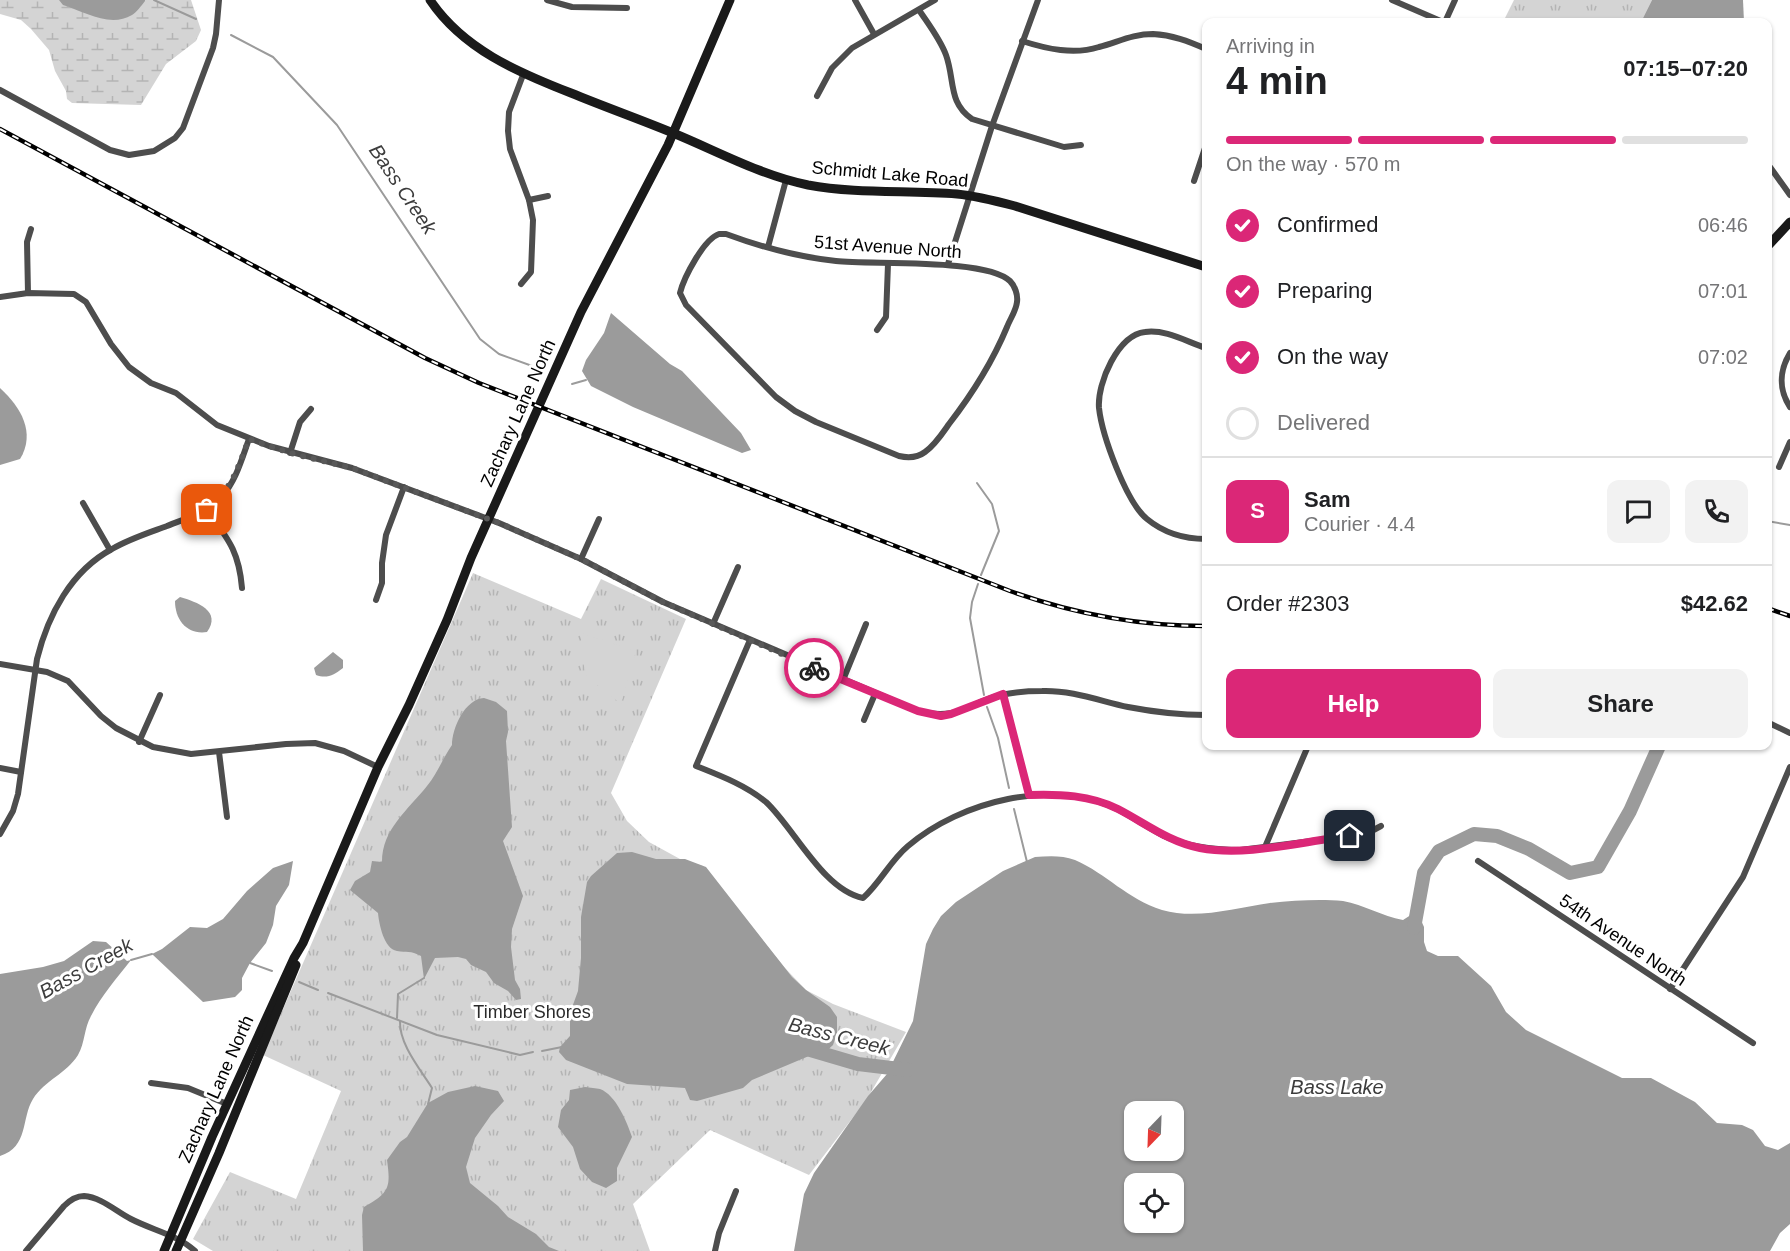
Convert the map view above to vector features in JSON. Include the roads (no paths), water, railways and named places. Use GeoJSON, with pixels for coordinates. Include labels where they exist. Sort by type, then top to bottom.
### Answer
{"type":"FeatureCollection","features":[{"type":"Feature","properties":{"kind":"street"},"geometry":{"type":"LineString","coordinates":[[0,90],[118,153],[136,154],[154,151],[175,138],[183,128],[213,48],[219,0]]}},
{"type":"Feature","properties":{"kind":"street","name":"Schmidt Lake Road"},"geometry":{"type":"LineString","coordinates":[[430,0],[451,26],[473,45],[523,75],[786,180],[837,189],[969,196],[1015,206],[1202,266]]}},
{"type":"Feature","properties":{"kind":"street"},"geometry":{"type":"LineString","coordinates":[[547,0],[572,7],[627,8]]}},
{"type":"Feature","properties":{"kind":"street","name":"Zachary Lane North"},"geometry":{"type":"LineString","coordinates":[[164,1251],[227,1104],[303,943],[378,767],[443,630],[488,519],[580,312],[673,133],[730,0]]}},
{"type":"Feature","properties":{"kind":"street"},"geometry":{"type":"LineString","coordinates":[[855,0],[874,34]]}},
{"type":"Feature","properties":{"kind":"street"},"geometry":{"type":"LineString","coordinates":[[817,96],[832,68],[852,48],[935,0]]}},
{"type":"Feature","properties":{"kind":"street"},"geometry":{"type":"LineString","coordinates":[[948,264],[992,126],[1038,0]]}},
{"type":"Feature","properties":{"kind":"street"},"geometry":{"type":"LineString","coordinates":[[1392,0],[1435,18]]}},
{"type":"Feature","properties":{"kind":"street"},"geometry":{"type":"LineString","coordinates":[[1446,18],[1455,0]]}},
{"type":"Feature","properties":{"kind":"street"},"geometry":{"type":"LineString","coordinates":[[919,10],[946,54],[956,102],[966,115],[992,126],[1064,147],[1081,145]]}},
{"type":"Feature","properties":{"kind":"street"},"geometry":{"type":"LineString","coordinates":[[1022,41],[1048,49],[1066,51],[1099,47],[1132,35],[1151,34],[1170,35],[1202,47]]}},
{"type":"Feature","properties":{"kind":"street"},"geometry":{"type":"LineString","coordinates":[[521,284],[531,272],[533,220],[529,200],[510,149],[508,131],[509,112],[523,75]]}},
{"type":"Feature","properties":{"kind":"street"},"geometry":{"type":"LineString","coordinates":[[1194,181],[1202,158]]}},
{"type":"Feature","properties":{"kind":"street"},"geometry":{"type":"LineString","coordinates":[[1772,170],[1790,195]]}},
{"type":"Feature","properties":{"kind":"street"},"geometry":{"type":"LineString","coordinates":[[768,247],[786,180]]}},
{"type":"Feature","properties":{"kind":"street"},"geometry":{"type":"LineString","coordinates":[[529,200],[548,196]]}},
{"type":"Feature","properties":{"kind":"street"},"geometry":{"type":"LineString","coordinates":[[1772,242],[1790,222]]}},
{"type":"Feature","properties":{"kind":"street"},"geometry":{"type":"LineString","coordinates":[[28,293],[27,242],[31,229]]}},
{"type":"Feature","properties":{"kind":"street","name":"51st Avenue North"},"geometry":{"type":"LineString","coordinates":[[726,234],[800,256],[836,261],[948,264],[1000,275],[1012,283],[1016,290],[1017,304],[994,357],[978,385],[932,446],[920,455],[908,458],[816,422],[776,398],[683,300],[680,293],[707,240],[712,236],[726,234]]}},
{"type":"Feature","properties":{"kind":"street"},"geometry":{"type":"LineString","coordinates":[[877,330],[886,317],[888,264]]}},
{"type":"Feature","properties":{"kind":"street"},"geometry":{"type":"LineString","coordinates":[[0,297],[28,293],[65,292],[80,297],[86,302],[119,356],[129,367],[151,383],[176,393],[217,425],[290,453],[352,468],[488,519],[581,559],[663,602],[918,711],[941,716],[1003,694],[1045,691],[1067,693],[1162,712],[1202,715]]}},
{"type":"Feature","properties":{"kind":"street"},"geometry":{"type":"LineString","coordinates":[[1202,346],[1161,331],[1134,335],[1120,347],[1100,392],[1099,407],[1120,477],[1134,506],[1146,519],[1163,530],[1179,536],[1202,539]]}},
{"type":"Feature","properties":{"kind":"street"},"geometry":{"type":"LineString","coordinates":[[1790,354],[1782,370],[1781,382],[1790,407]]}},
{"type":"Feature","properties":{"kind":"street"},"geometry":{"type":"LineString","coordinates":[[290,453],[300,422],[311,409]]}},
{"type":"Feature","properties":{"kind":"street"},"geometry":{"type":"LineString","coordinates":[[0,834],[13,811],[42,638],[62,596],[92,563],[110,550],[207,510],[231,486],[249,439]]}},
{"type":"Feature","properties":{"kind":"street"},"geometry":{"type":"LineString","coordinates":[[1779,467],[1790,442]]}},
{"type":"Feature","properties":{"kind":"street"},"geometry":{"type":"LineString","coordinates":[[376,600],[382,583],[383,547],[404,487]]}},
{"type":"Feature","properties":{"kind":"street"},"geometry":{"type":"LineString","coordinates":[[83,503],[110,550]]}},
{"type":"Feature","properties":{"kind":"street"},"geometry":{"type":"LineString","coordinates":[[207,510],[231,544],[237,557],[242,588]]}},
{"type":"Feature","properties":{"kind":"street"},"geometry":{"type":"LineString","coordinates":[[581,559],[599,519]]}},
{"type":"Feature","properties":{"kind":"street"},"geometry":{"type":"LineString","coordinates":[[713,624],[738,567]]}},
{"type":"Feature","properties":{"kind":"street"},"geometry":{"type":"LineString","coordinates":[[843,680],[866,624]]}},
{"type":"Feature","properties":{"kind":"street"},"geometry":{"type":"LineString","coordinates":[[750,640],[696,766],[731,780],[764,801],[777,813],[799,844],[823,871],[854,896],[863,898],[874,889],[902,852],[953,818],[1010,798],[1029,795],[1074,796],[1096,801],[1115,808],[1165,836],[1201,848],[1239,850],[1265,847],[1366,834],[1381,826]]}},
{"type":"Feature","properties":{"kind":"street"},"geometry":{"type":"LineString","coordinates":[[0,664],[57,675],[68,681],[101,716],[116,728],[139,742],[171,752],[191,754],[219,752],[302,742],[315,743],[344,752],[378,767]]}},
{"type":"Feature","properties":{"kind":"street"},"geometry":{"type":"LineString","coordinates":[[864,720],[875,694]]}},
{"type":"Feature","properties":{"kind":"street"},"geometry":{"type":"LineString","coordinates":[[1003,694],[1029,795]]}},
{"type":"Feature","properties":{"kind":"street"},"geometry":{"type":"LineString","coordinates":[[139,742],[160,695]]}},
{"type":"Feature","properties":{"kind":"street"},"geometry":{"type":"LineString","coordinates":[[1772,724],[1790,733]]}},
{"type":"Feature","properties":{"kind":"street"},"geometry":{"type":"LineString","coordinates":[[1265,847],[1306,750]]}},
{"type":"Feature","properties":{"kind":"street"},"geometry":{"type":"LineString","coordinates":[[219,752],[227,817]]}},
{"type":"Feature","properties":{"kind":"street"},"geometry":{"type":"LineString","coordinates":[[0,768],[21,772]]}},
{"type":"Feature","properties":{"kind":"street"},"geometry":{"type":"LineString","coordinates":[[1670,989],[1743,877],[1790,768]]}},
{"type":"Feature","properties":{"kind":"street","name":"54th Avenue North"},"geometry":{"type":"LineString","coordinates":[[1478,861],[1753,1043]]}},
{"type":"Feature","properties":{"kind":"street","name":"Zachary Lane North"},"geometry":{"type":"LineString","coordinates":[[176,1251],[261,1053],[299,959],[303,943]]}},
{"type":"Feature","properties":{"kind":"street"},"geometry":{"type":"LineString","coordinates":[[151,1083],[188,1088],[227,1104]]}},
{"type":"Feature","properties":{"kind":"street"},"geometry":{"type":"LineString","coordinates":[[715,1251],[719,1233],[736,1191]]}},
{"type":"Feature","properties":{"kind":"street"},"geometry":{"type":"LineString","coordinates":[[26,1251],[70,1200],[81,1196],[95,1199],[180,1241],[195,1251]]}},
{"type":"Feature","properties":{"kind":"water"},"geometry":{"type":"Polygon","coordinates":[[[59,0],[145,1],[132,15],[115,20],[89,15],[63,5],[59,0]]]}},
{"type":"Feature","properties":{"kind":"water"},"geometry":{"type":"Polygon","coordinates":[[[1652,0],[1743,0],[1744,18],[1643,18],[1652,0]]]}},
{"type":"Feature","properties":{"kind":"water"},"geometry":{"type":"Polygon","coordinates":[[[611,313],[670,364],[682,371],[741,433],[751,450],[742,453],[633,407],[591,386],[582,371],[586,360],[604,333],[611,313]]]}},
{"type":"Feature","properties":{"kind":"water"},"geometry":{"type":"Polygon","coordinates":[[[0,388],[20,412],[27,440],[20,459],[0,465],[0,388]]]}},
{"type":"Feature","properties":{"kind":"water"},"geometry":{"type":"Polygon","coordinates":[[[180,597],[206,608],[210,613],[211,625],[207,632],[188,629],[180,620],[175,601],[180,597]]]}},
{"type":"Feature","properties":{"kind":"water"},"geometry":{"type":"Polygon","coordinates":[[[333,652],[343,660],[343,668],[330,676],[316,675],[314,668],[333,652]]]}},
{"type":"Feature","properties":{"kind":"water"},"geometry":{"type":"Polygon","coordinates":[[[484,698],[496,702],[507,711],[506,741],[512,827],[503,841],[523,896],[512,929],[511,947],[515,980],[520,989],[521,999],[516,1000],[508,991],[494,983],[486,972],[471,965],[466,959],[458,957],[435,958],[424,979],[421,956],[392,949],[381,929],[378,913],[350,890],[355,881],[370,872],[372,861],[382,862],[383,850],[391,830],[434,776],[452,745],[454,731],[461,716],[471,703],[484,698]]]}},
{"type":"Feature","properties":{"kind":"water"},"geometry":{"type":"Polygon","coordinates":[[[632,852],[656,859],[685,859],[706,867],[792,977],[830,1007],[837,1017],[837,1033],[833,1045],[819,1058],[809,1056],[752,1080],[743,1088],[697,1101],[690,1100],[685,1088],[627,1084],[566,1060],[559,1052],[560,1047],[570,1036],[570,1013],[578,991],[581,917],[587,882],[617,853],[632,852]]]}},
{"type":"Feature","properties":{"kind":"water","name":"Bass Lake"},"geometry":{"type":"Polygon","coordinates":[[[1055,856],[1075,860],[1138,900],[1175,913],[1202,913],[1276,902],[1320,900],[1351,903],[1403,920],[1417,911],[1424,927],[1424,942],[1427,951],[1438,956],[1458,956],[1491,986],[1506,1012],[1526,1030],[1622,1078],[1651,1078],[1695,1102],[1717,1123],[1742,1125],[1753,1130],[1765,1146],[1778,1150],[1790,1143],[1790,1224],[1780,1233],[1770,1251],[794,1251],[804,1194],[814,1173],[868,1096],[887,1074],[913,1021],[926,944],[941,916],[956,902],[1003,871],[1035,857],[1055,856]]]}},
{"type":"Feature","properties":{"kind":"water"},"geometry":{"type":"Polygon","coordinates":[[[293,861],[289,885],[276,906],[273,925],[266,943],[250,963],[242,978],[242,990],[235,997],[203,1002],[152,954],[190,927],[207,928],[223,919],[247,891],[273,868],[293,861]]]}},
{"type":"Feature","properties":{"kind":"water"},"geometry":{"type":"Polygon","coordinates":[[[93,941],[106,942],[127,961],[131,960],[95,1009],[78,1055],[68,1067],[38,1092],[29,1107],[23,1131],[16,1146],[0,1156],[0,974],[64,961],[93,941]]]}},
{"type":"Feature","properties":{"kind":"water"},"geometry":{"type":"Polygon","coordinates":[[[475,1086],[498,1091],[504,1101],[475,1138],[466,1167],[470,1183],[508,1217],[536,1234],[549,1247],[559,1251],[363,1251],[362,1215],[364,1207],[379,1198],[386,1189],[389,1177],[387,1160],[400,1142],[407,1137],[428,1103],[448,1092],[475,1086]]]}},
{"type":"Feature","properties":{"kind":"water"},"geometry":{"type":"Polygon","coordinates":[[[585,1087],[600,1089],[611,1097],[624,1117],[632,1137],[617,1168],[617,1181],[606,1188],[592,1182],[580,1169],[573,1147],[558,1127],[561,1110],[569,1100],[570,1090],[585,1087]]]}},
{"type":"Feature","properties":{"kind":"waterway","name":"Bass Creek"},"geometry":{"type":"LineString","coordinates":[[154,0],[196,19]]}},
{"type":"Feature","properties":{"kind":"waterway","name":"Bass Creek"},"geometry":{"type":"LineString","coordinates":[[231,35],[273,57],[337,125],[480,339],[499,354],[535,367]]}},
{"type":"Feature","properties":{"kind":"waterway","name":"Bass Creek"},"geometry":{"type":"LineString","coordinates":[[572,384],[586,380]]}},
{"type":"Feature","properties":{"kind":"waterway","name":"Bass Creek"},"geometry":{"type":"LineString","coordinates":[[977,483],[992,504],[999,531],[981,575]]}},
{"type":"Feature","properties":{"kind":"waterway"},"geometry":{"type":"LineString","coordinates":[[1772,522],[1790,525]]}},
{"type":"Feature","properties":{"kind":"waterway","name":"Bass Creek"},"geometry":{"type":"LineString","coordinates":[[978,584],[970,618],[984,695]]}},
{"type":"Feature","properties":{"kind":"waterway","name":"Bass Creek"},"geometry":{"type":"LineString","coordinates":[[987,707],[998,738],[1009,788]]}},
{"type":"Feature","properties":{"kind":"waterway"},"geometry":{"type":"LineString","coordinates":[[1414,928],[1424,873],[1439,851],[1474,834],[1497,836],[1529,849],[1570,873],[1598,867],[1630,811],[1657,750]]}},
{"type":"Feature","properties":{"kind":"waterway","name":"Bass Creek"},"geometry":{"type":"LineString","coordinates":[[1014,809],[1027,862]]}},
{"type":"Feature","properties":{"kind":"waterway","name":"Bass Creek"},"geometry":{"type":"LineString","coordinates":[[131,960],[152,954]]}},
{"type":"Feature","properties":{"kind":"waterway","name":"Bass Creek"},"geometry":{"type":"LineString","coordinates":[[250,963],[272,971]]}},
{"type":"Feature","properties":{"kind":"waterway"},"geometry":{"type":"LineString","coordinates":[[397,1018],[398,994],[424,978]]}},
{"type":"Feature","properties":{"kind":"waterway","name":"Bass Creek"},"geometry":{"type":"LineString","coordinates":[[299,982],[318,990]]}},
{"type":"Feature","properties":{"kind":"waterway","name":"Bass Creek"},"geometry":{"type":"LineString","coordinates":[[328,993],[437,1035],[520,1055],[533,1052]]}},
{"type":"Feature","properties":{"kind":"waterway"},"geometry":{"type":"LineString","coordinates":[[400,1021],[407,1047],[432,1088],[428,1104]]}},
{"type":"Feature","properties":{"kind":"waterway","name":"Bass Creek"},"geometry":{"type":"LineString","coordinates":[[542,1051],[562,1047]]}},
{"type":"Feature","properties":{"kind":"waterway","name":"Bass Creek"},"geometry":{"type":"LineString","coordinates":[[807,1049],[858,1064],[908,1070]]}},
{"type":"Feature","properties":{"kind":"railway"},"geometry":{"type":"LineString","coordinates":[[0,129],[425,358],[479,383],[1010,591],[1058,606],[1106,617],[1156,624],[1202,626]]}},
{"type":"Feature","properties":{"kind":"railway"},"geometry":{"type":"LineString","coordinates":[[1772,610],[1790,616]]}},
{"type":"Feature","properties":{"kind":"park label","name":"Timber Shores"},"geometry":{"type":"Point","coordinates":[532,1012]}}]}
